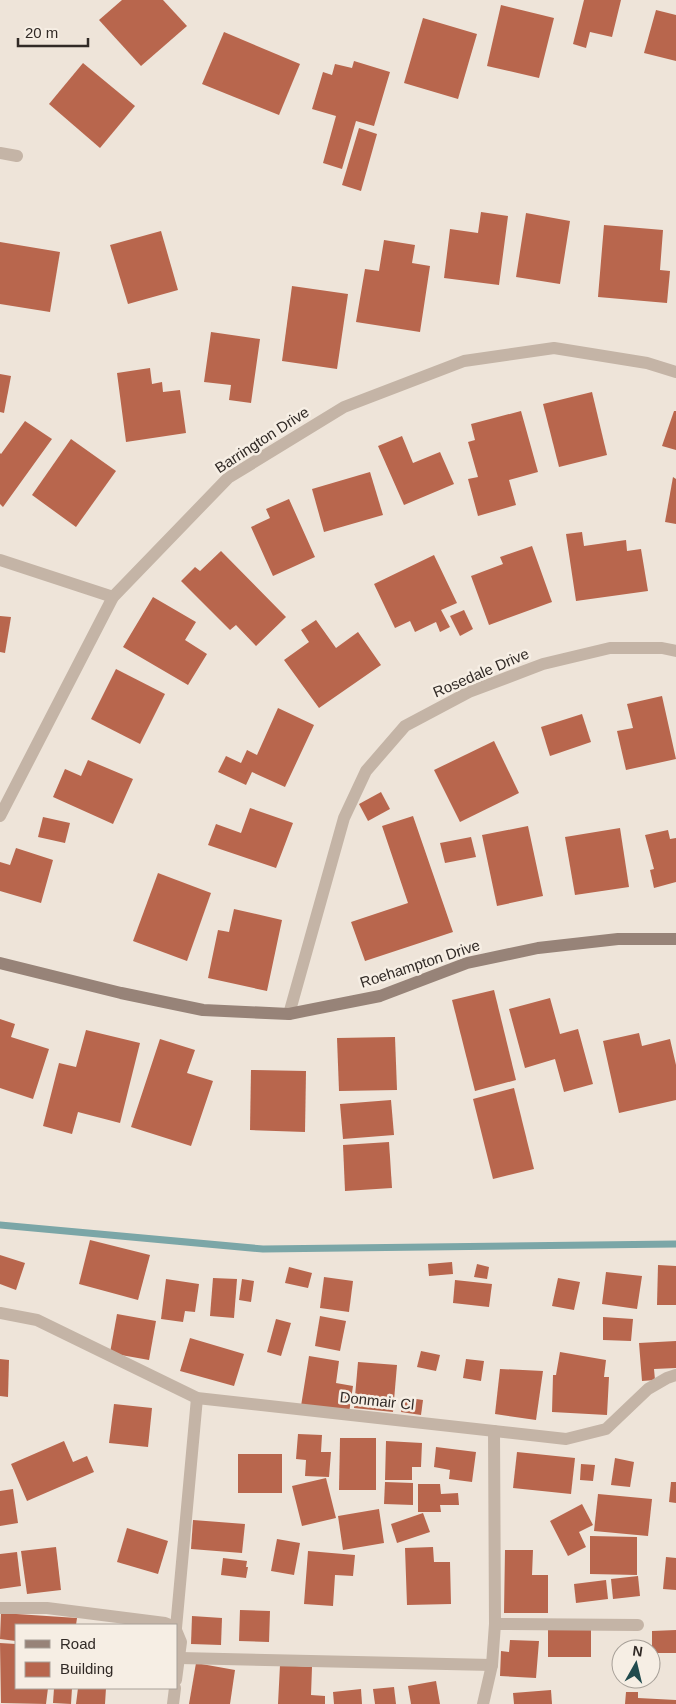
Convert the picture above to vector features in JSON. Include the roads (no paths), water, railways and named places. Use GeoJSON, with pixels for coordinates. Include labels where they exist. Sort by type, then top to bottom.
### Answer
{"type":"FeatureCollection","features":[{"type":"Feature","properties":{"kind":"street"},"geometry":{"type":"LineString","coordinates":[[0,153],[17,156]]}},
{"type":"Feature","properties":{"kind":"street","name":"Barrington Drive"},"geometry":{"type":"LineString","coordinates":[[0,816],[113,597],[228,478],[344,407],[464,361],[554,348],[646,363],[676,372]]}},
{"type":"Feature","properties":{"kind":"street"},"geometry":{"type":"LineString","coordinates":[[0,560],[113,597]]}},
{"type":"Feature","properties":{"kind":"street","name":"Rosedale Drive"},"geometry":{"type":"LineString","coordinates":[[289,1014],[344,818],[366,771],[405,726],[469,692],[543,664],[610,648],[662,648],[676,651]]}},
{"type":"Feature","properties":{"kind":"street","name":"Roehampton Drive"},"geometry":{"type":"LineString","coordinates":[[0,963],[121,993],[203,1010],[289,1014],[380,996],[467,963],[538,948],[618,940],[676,939]]}},
{"type":"Feature","properties":{"kind":"street","name":"Donmair Cl"},"geometry":{"type":"LineString","coordinates":[[0,1313],[36,1320],[197,1398],[566,1439],[606,1429],[648,1388],[676,1375]]}},
{"type":"Feature","properties":{"kind":"street"},"geometry":{"type":"LineString","coordinates":[[176,1624],[197,1398]]}},
{"type":"Feature","properties":{"kind":"street"},"geometry":{"type":"LineString","coordinates":[[482,1704],[492,1665],[495,1624],[494,1431]]}},
{"type":"Feature","properties":{"kind":"street"},"geometry":{"type":"LineString","coordinates":[[0,1608],[47,1608],[168,1624]]}},
{"type":"Feature","properties":{"kind":"street"},"geometry":{"type":"LineString","coordinates":[[495,1624],[638,1625]]}},
{"type":"Feature","properties":{"kind":"street"},"geometry":{"type":"LineString","coordinates":[[178,1634],[181,1642],[178,1669]]}},
{"type":"Feature","properties":{"kind":"street"},"geometry":{"type":"LineString","coordinates":[[180,1658],[492,1665]]}},
{"type":"Feature","properties":{"kind":"street"},"geometry":{"type":"LineString","coordinates":[[172,1704],[175,1689]]}},
{"type":"Feature","properties":{"kind":"waterway"},"geometry":{"type":"LineString","coordinates":[[0,1225],[263,1249],[676,1244]]}}]}
